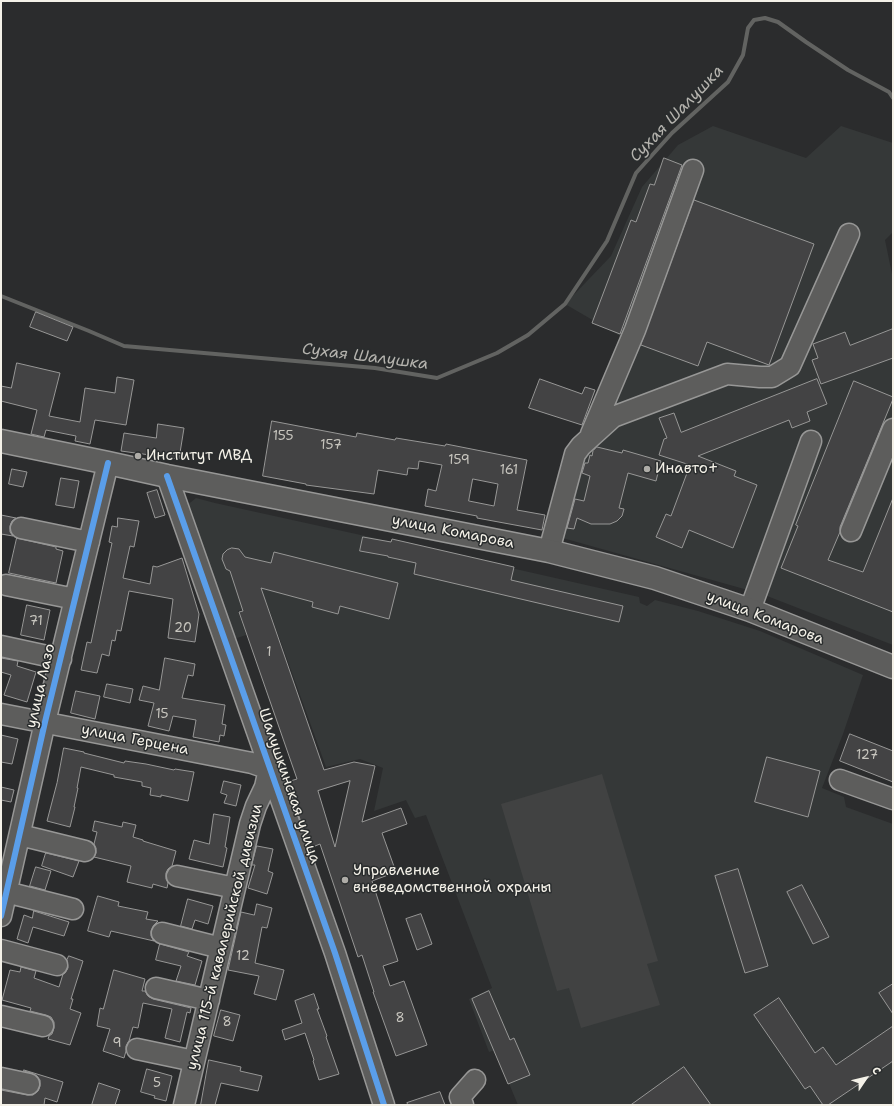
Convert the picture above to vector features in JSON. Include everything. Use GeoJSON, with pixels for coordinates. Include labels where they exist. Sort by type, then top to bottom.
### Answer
{"type":"FeatureCollection","features":[{"type":"Feature","properties":{"kind":"main road","name":"улица Комарова"},"geometry":{"type":"LineString","coordinates":[[1,441],[108,462],[167,476],[549,551],[655,578],[750,610],[893,667]]}},
{"type":"Feature","properties":{"kind":"street"},"geometry":{"type":"LineString","coordinates":[[590,438],[636,330],[693,170]]}},
{"type":"Feature","properties":{"kind":"street"},"geometry":{"type":"LineString","coordinates":[[549,551],[575,454],[581,446],[613,418],[727,374],[772,377],[790,366],[849,234]]}},
{"type":"Feature","properties":{"kind":"street"},"geometry":{"type":"LineString","coordinates":[[851,531],[893,428]]}},
{"type":"Feature","properties":{"kind":"street"},"geometry":{"type":"LineString","coordinates":[[750,610],[811,441]]}},
{"type":"Feature","properties":{"kind":"street","name":"улица Лазо"},"geometry":{"type":"LineString","coordinates":[[1,916],[6,892],[8,859],[20,835],[45,722],[108,462]]}},
{"type":"Feature","properties":{"kind":"street","name":"Шалушкинская улица"},"geometry":{"type":"LineString","coordinates":[[167,476],[334,953],[384,1105]]}},
{"type":"Feature","properties":{"kind":"street"},"geometry":{"type":"LineString","coordinates":[[21,528],[89,542]]}},
{"type":"Feature","properties":{"kind":"street"},"geometry":{"type":"LineString","coordinates":[[6,585],[75,599]]}},
{"type":"Feature","properties":{"kind":"street"},"geometry":{"type":"LineString","coordinates":[[1,646],[61,659]]}},
{"type":"Feature","properties":{"kind":"street","name":"улица Герцена"},"geometry":{"type":"LineString","coordinates":[[1,714],[252,763],[269,769]]}},
{"type":"Feature","properties":{"kind":"street","name":"улица 115-й кавалерийской дивизии"},"geometry":{"type":"LineString","coordinates":[[184,1105],[250,824],[269,769]]}},
{"type":"Feature","properties":{"kind":"street"},"geometry":{"type":"LineString","coordinates":[[840,780],[893,800]]}},
{"type":"Feature","properties":{"kind":"street"},"geometry":{"type":"LineString","coordinates":[[20,835],[85,851]]}},
{"type":"Feature","properties":{"kind":"street"},"geometry":{"type":"LineString","coordinates":[[177,876],[235,888]]}},
{"type":"Feature","properties":{"kind":"street"},"geometry":{"type":"LineString","coordinates":[[6,892],[73,909]]}},
{"type":"Feature","properties":{"kind":"street"},"geometry":{"type":"LineString","coordinates":[[162,933],[221,948]]}},
{"type":"Feature","properties":{"kind":"street"},"geometry":{"type":"LineString","coordinates":[[1,950],[57,965]]}},
{"type":"Feature","properties":{"kind":"street"},"geometry":{"type":"LineString","coordinates":[[156,988],[209,1000]]}},
{"type":"Feature","properties":{"kind":"street"},"geometry":{"type":"LineString","coordinates":[[1,1016],[43,1026]]}},
{"type":"Feature","properties":{"kind":"street"},"geometry":{"type":"LineString","coordinates":[[137,1049],[194,1061]]}},
{"type":"Feature","properties":{"kind":"street"},"geometry":{"type":"LineString","coordinates":[[1,1078],[30,1084]]}},
{"type":"Feature","properties":{"kind":"street"},"geometry":{"type":"LineString","coordinates":[[463,1105],[460,1097],[475,1080]]}},
{"type":"Feature","properties":{"kind":"shaded area"},"geometry":{"type":"Polygon","coordinates":[[[713,126],[806,158],[841,126],[893,143],[893,232],[885,240],[893,279],[893,645],[762,594],[559,537],[566,496],[627,340],[565,304],[611,256],[642,187],[678,145],[713,126]]]}},
{"type":"Feature","properties":{"kind":"shaded area"},"geometry":{"type":"Polygon","coordinates":[[[196,498],[639,597],[640,603],[647,606],[655,600],[698,611],[760,631],[863,675],[843,734],[822,788],[844,797],[846,807],[893,824],[893,1105],[518,1105],[495,1050],[489,1052],[469,999],[492,988],[426,815],[415,818],[406,800],[374,811],[383,768],[360,759],[326,767],[266,601],[238,611],[246,635],[234,639],[186,506],[196,498]]]}},
{"type":"Feature","properties":{"kind":"shaded area"},"geometry":{"type":"Polygon","coordinates":[[[602,774],[658,961],[647,964],[660,1005],[581,1028],[569,988],[557,991],[501,804],[602,774]]]}},
{"type":"Feature","properties":{"kind":"building"},"geometry":{"type":"Polygon","coordinates":[[[664,158],[682,165],[620,334],[592,323],[631,220],[636,222],[650,184],[654,185],[664,158]]]}},
{"type":"Feature","properties":{"kind":"building"},"geometry":{"type":"Polygon","coordinates":[[[694,200],[814,244],[769,365],[707,342],[698,366],[641,345],[694,200]]]}},
{"type":"Feature","properties":{"kind":"building"},"geometry":{"type":"Polygon","coordinates":[[[36,312],[73,327],[67,341],[30,327],[36,312]]]}},
{"type":"Feature","properties":{"kind":"building"},"geometry":{"type":"Polygon","coordinates":[[[893,329],[893,358],[821,384],[812,360],[818,358],[813,344],[845,332],[850,345],[893,329]]]}},
{"type":"Feature","properties":{"kind":"building"},"geometry":{"type":"Polygon","coordinates":[[[17,363],[60,373],[49,416],[80,422],[85,388],[115,393],[117,377],[134,380],[126,425],[95,420],[90,444],[75,441],[76,436],[46,430],[44,437],[31,434],[37,410],[1,401],[1,386],[11,388],[17,363]]]}},
{"type":"Feature","properties":{"kind":"building"},"geometry":{"type":"Polygon","coordinates":[[[540,379],[582,394],[585,387],[595,390],[582,425],[529,408],[540,379]]]}},
{"type":"Feature","properties":{"kind":"building"},"geometry":{"type":"Polygon","coordinates":[[[817,379],[827,404],[807,412],[810,421],[792,428],[789,420],[698,456],[736,471],[734,476],[757,485],[733,548],[689,530],[682,548],[656,537],[666,514],[671,516],[690,465],[659,455],[664,439],[667,438],[659,418],[674,413],[681,432],[817,379]]]}},
{"type":"Feature","properties":{"kind":"building"},"geometry":{"type":"Polygon","coordinates":[[[854,381],[893,397],[893,399],[840,527],[840,532],[828,560],[863,572],[893,498],[893,612],[781,568],[798,526],[796,525],[854,381]]]}},
{"type":"Feature","properties":{"kind":"building"},"geometry":{"type":"Polygon","coordinates":[[[272,421],[356,437],[357,433],[395,440],[396,438],[445,446],[446,444],[527,460],[517,510],[545,515],[542,530],[477,518],[477,516],[425,506],[428,489],[436,491],[442,465],[419,461],[418,469],[408,468],[407,475],[378,470],[374,494],[306,485],[263,476],[272,421]],[[473,479],[469,501],[494,506],[498,484],[473,479]]]}},
{"type":"Feature","properties":{"kind":"building"},"geometry":{"type":"Polygon","coordinates":[[[158,424],[184,428],[179,459],[121,451],[124,433],[156,438],[158,424]]]}},
{"type":"Feature","properties":{"kind":"building"},"geometry":{"type":"Polygon","coordinates":[[[597,447],[622,453],[623,450],[661,461],[656,481],[628,473],[619,508],[624,509],[622,516],[617,521],[610,524],[591,524],[577,518],[574,529],[567,528],[575,499],[584,501],[590,476],[582,473],[585,463],[588,463],[590,455],[592,456],[593,451],[597,447]]]}},
{"type":"Feature","properties":{"kind":"building"},"geometry":{"type":"Polygon","coordinates":[[[12,469],[27,472],[23,487],[9,484],[12,469]]]}},
{"type":"Feature","properties":{"kind":"building"},"geometry":{"type":"Polygon","coordinates":[[[61,478],[79,481],[74,508],[56,505],[61,478]]]}},
{"type":"Feature","properties":{"kind":"building"},"geometry":{"type":"Polygon","coordinates":[[[157,490],[165,515],[155,518],[147,493],[157,490]]]}},
{"type":"Feature","properties":{"kind":"building"},"geometry":{"type":"Polygon","coordinates":[[[1,515],[16,518],[12,521],[10,526],[10,532],[13,536],[1,534],[1,515]]]}},
{"type":"Feature","properties":{"kind":"building"},"geometry":{"type":"Polygon","coordinates":[[[118,518],[139,521],[134,547],[130,546],[123,578],[150,584],[153,566],[157,567],[182,558],[199,614],[195,642],[168,638],[173,599],[129,591],[121,631],[117,630],[115,641],[112,640],[109,656],[102,654],[97,673],[81,670],[87,642],[91,643],[112,543],[109,542],[112,526],[117,527],[118,518]]]}},
{"type":"Feature","properties":{"kind":"building"},"geometry":{"type":"Polygon","coordinates":[[[363,537],[391,542],[392,539],[514,567],[511,580],[623,606],[619,622],[414,574],[416,563],[360,551],[363,537]]]}},
{"type":"Feature","properties":{"kind":"building"},"geometry":{"type":"Polygon","coordinates":[[[17,538],[56,547],[56,549],[63,551],[56,583],[9,573],[17,538]]]}},
{"type":"Feature","properties":{"kind":"building"},"geometry":{"type":"Polygon","coordinates":[[[232,548],[239,549],[245,557],[271,563],[274,552],[398,583],[389,619],[340,606],[338,614],[312,607],[313,602],[261,588],[324,770],[354,762],[375,766],[362,822],[401,808],[407,824],[382,833],[396,872],[372,881],[398,961],[383,966],[390,986],[404,981],[427,1045],[396,1056],[373,992],[362,955],[358,957],[320,844],[310,848],[287,782],[297,779],[239,612],[243,611],[230,571],[226,569],[222,559],[223,554],[232,548]],[[350,781],[318,791],[335,847],[350,781]]]}},
{"type":"Feature","properties":{"kind":"building"},"geometry":{"type":"Polygon","coordinates":[[[27,605],[50,610],[44,640],[21,635],[27,605]]]}},
{"type":"Feature","properties":{"kind":"building"},"geometry":{"type":"Polygon","coordinates":[[[1,658],[18,661],[17,666],[36,672],[27,702],[4,695],[11,675],[1,672],[1,658]]]}},
{"type":"Feature","properties":{"kind":"building"},"geometry":{"type":"Polygon","coordinates":[[[165,658],[195,664],[193,676],[188,675],[182,698],[225,705],[222,724],[226,725],[224,736],[220,735],[219,742],[193,737],[196,720],[173,716],[169,731],[148,726],[154,703],[139,700],[143,686],[159,690],[165,658]]]}},
{"type":"Feature","properties":{"kind":"building"},"geometry":{"type":"Polygon","coordinates":[[[107,684],[133,689],[130,703],[104,697],[107,684]]]}},
{"type":"Feature","properties":{"kind":"building"},"geometry":{"type":"Polygon","coordinates":[[[76,691],[100,696],[95,719],[71,713],[76,691]]]}},
{"type":"Feature","properties":{"kind":"building"},"geometry":{"type":"Polygon","coordinates":[[[850,734],[893,751],[893,782],[840,761],[850,734]]]}},
{"type":"Feature","properties":{"kind":"building"},"geometry":{"type":"Polygon","coordinates":[[[1,735],[18,739],[12,764],[1,762],[1,735]]]}},
{"type":"Feature","properties":{"kind":"building"},"geometry":{"type":"Polygon","coordinates":[[[64,748],[124,763],[125,761],[194,772],[188,801],[161,795],[161,797],[150,795],[151,788],[142,786],[142,782],[114,777],[114,775],[81,767],[75,807],[70,827],[47,821],[64,748]]]}},
{"type":"Feature","properties":{"kind":"building"},"geometry":{"type":"Polygon","coordinates":[[[767,757],[820,771],[808,817],[755,802],[767,757]]]}},
{"type":"Feature","properties":{"kind":"building"},"geometry":{"type":"Polygon","coordinates":[[[224,781],[241,785],[236,806],[224,803],[227,795],[221,793],[224,781]]]}},
{"type":"Feature","properties":{"kind":"building"},"geometry":{"type":"Polygon","coordinates":[[[1,787],[14,790],[11,802],[1,800],[1,787]]]}},
{"type":"Feature","properties":{"kind":"building"},"geometry":{"type":"Polygon","coordinates":[[[214,814],[230,817],[225,847],[227,848],[223,867],[189,859],[194,840],[209,844],[214,814]]]}},
{"type":"Feature","properties":{"kind":"building"},"geometry":{"type":"Polygon","coordinates":[[[95,821],[122,827],[123,822],[136,825],[133,837],[176,851],[172,866],[166,873],[168,883],[167,888],[153,884],[152,888],[127,882],[131,866],[94,857],[96,848],[94,844],[97,832],[93,831],[95,821]]]}},
{"type":"Feature","properties":{"kind":"building"},"geometry":{"type":"Polygon","coordinates":[[[257,846],[273,849],[268,871],[273,873],[267,894],[248,888],[255,865],[252,865],[257,846]]]}},
{"type":"Feature","properties":{"kind":"building"},"geometry":{"type":"Polygon","coordinates":[[[46,853],[79,861],[73,877],[42,866],[46,853]]]}},
{"type":"Feature","properties":{"kind":"building"},"geometry":{"type":"Polygon","coordinates":[[[36,867],[51,871],[45,890],[30,886],[36,867]]]}},
{"type":"Feature","properties":{"kind":"building"},"geometry":{"type":"Polygon","coordinates":[[[738,869],[768,966],[745,973],[715,876],[738,869]]]}},
{"type":"Feature","properties":{"kind":"building"},"geometry":{"type":"Polygon","coordinates":[[[802,885],[829,937],[813,944],[787,892],[802,885]]]}},
{"type":"Feature","properties":{"kind":"building"},"geometry":{"type":"Polygon","coordinates":[[[98,896],[119,902],[118,906],[148,912],[146,919],[158,921],[151,931],[151,936],[154,941],[111,931],[109,937],[88,931],[98,896]]]}},
{"type":"Feature","properties":{"kind":"building"},"geometry":{"type":"Polygon","coordinates":[[[188,899],[213,906],[208,924],[195,920],[192,929],[181,926],[188,899]]]}},
{"type":"Feature","properties":{"kind":"building"},"geometry":{"type":"Polygon","coordinates":[[[257,904],[272,908],[267,928],[262,927],[255,963],[284,970],[276,1000],[254,994],[259,976],[228,970],[241,912],[254,915],[257,904]]]}},
{"type":"Feature","properties":{"kind":"building"},"geometry":{"type":"Polygon","coordinates":[[[34,911],[69,922],[64,936],[33,927],[28,943],[17,939],[24,915],[32,918],[34,911]]]}},
{"type":"Feature","properties":{"kind":"building"},"geometry":{"type":"Polygon","coordinates":[[[421,914],[432,944],[417,950],[406,919],[421,914]]]}},
{"type":"Feature","properties":{"kind":"building"},"geometry":{"type":"Polygon","coordinates":[[[160,944],[189,952],[187,956],[202,961],[195,985],[176,981],[181,966],[156,960],[160,944]]]}},
{"type":"Feature","properties":{"kind":"building"},"geometry":{"type":"Polygon","coordinates":[[[69,956],[83,961],[71,999],[73,999],[70,1009],[81,1013],[70,1045],[48,1039],[54,1028],[54,1022],[51,1017],[30,1011],[31,1008],[2,1000],[10,970],[20,972],[21,967],[36,971],[34,978],[59,987],[63,974],[68,968],[67,960],[69,956]]]}},
{"type":"Feature","properties":{"kind":"building"},"geometry":{"type":"Polygon","coordinates":[[[114,970],[145,979],[142,991],[145,991],[148,996],[153,999],[191,1008],[190,1013],[187,1012],[180,1042],[165,1038],[172,1009],[143,1003],[138,1028],[133,1027],[126,1046],[124,1058],[103,1051],[110,1029],[97,1026],[100,1008],[103,1009],[114,970]]]}},
{"type":"Feature","properties":{"kind":"building"},"geometry":{"type":"Polygon","coordinates":[[[893,984],[893,1014],[879,993],[893,984]]]}},
{"type":"Feature","properties":{"kind":"building"},"geometry":{"type":"Polygon","coordinates":[[[489,991],[510,1040],[514,1038],[530,1075],[508,1084],[472,999],[489,991]]]}},
{"type":"Feature","properties":{"kind":"building"},"geometry":{"type":"Polygon","coordinates":[[[314,994],[319,1009],[317,1009],[339,1074],[319,1080],[305,1033],[285,1040],[282,1030],[302,1023],[295,1001],[314,994]]]}},
{"type":"Feature","properties":{"kind":"building"},"geometry":{"type":"Polygon","coordinates":[[[779,998],[815,1053],[823,1047],[836,1065],[893,1026],[893,1061],[828,1105],[823,1105],[810,1086],[805,1089],[754,1015],[779,998]]]}},
{"type":"Feature","properties":{"kind":"building"},"geometry":{"type":"Polygon","coordinates":[[[221,1010],[240,1015],[233,1041],[214,1036],[221,1010]]]}},
{"type":"Feature","properties":{"kind":"building"},"geometry":{"type":"Polygon","coordinates":[[[209,1060],[241,1067],[240,1071],[262,1076],[258,1091],[221,1083],[215,1105],[201,1105],[209,1060]]]}},
{"type":"Feature","properties":{"kind":"building"},"geometry":{"type":"Polygon","coordinates":[[[684,1067],[711,1105],[631,1105],[684,1067]]]}},
{"type":"Feature","properties":{"kind":"building"},"geometry":{"type":"Polygon","coordinates":[[[147,1069],[172,1076],[166,1101],[154,1098],[155,1096],[141,1092],[147,1069]]]}},
{"type":"Feature","properties":{"kind":"building"},"geometry":{"type":"Polygon","coordinates":[[[24,1070],[63,1082],[57,1102],[45,1098],[44,1105],[1,1105],[1,1090],[27,1095],[33,1095],[38,1091],[40,1080],[37,1076],[24,1070]]]}},
{"type":"Feature","properties":{"kind":"building"},"geometry":{"type":"Polygon","coordinates":[[[99,1083],[120,1090],[115,1105],[92,1105],[99,1083]]]}},
{"type":"Feature","properties":{"kind":"building"},"geometry":{"type":"Polygon","coordinates":[[[440,1092],[445,1105],[408,1105],[407,1103],[440,1092]]]}},
{"type":"Feature","properties":{"kind":"waterway","name":"Сухая Шалушка"},"geometry":{"type":"LineString","coordinates":[[1,296],[124,346],[375,368],[437,378],[497,353],[528,335],[565,304],[607,241],[636,173],[672,133],[728,82],[743,55],[748,28],[754,20],[765,18],[778,22],[848,70],[889,92],[893,98]]}},
{"type":"Feature","properties":{"kind":"cycle path"},"geometry":{"type":"LineString","coordinates":[[1,916],[45,722],[108,463]]}},
{"type":"Feature","properties":{"kind":"cycle path"},"geometry":{"type":"LineString","coordinates":[[167,476],[335,953],[384,1105]]}},
{"type":"Feature","properties":{"kind":"place","name":"Институт МВД"},"geometry":{"type":"Point","coordinates":[138,456]}},
{"type":"Feature","properties":{"kind":"place","name":"Инавто+"},"geometry":{"type":"Point","coordinates":[647,469]}},
{"type":"Feature","properties":{"kind":"place","name":"Управление вневедомственной охраны"},"geometry":{"type":"Point","coordinates":[345,880]}}]}
